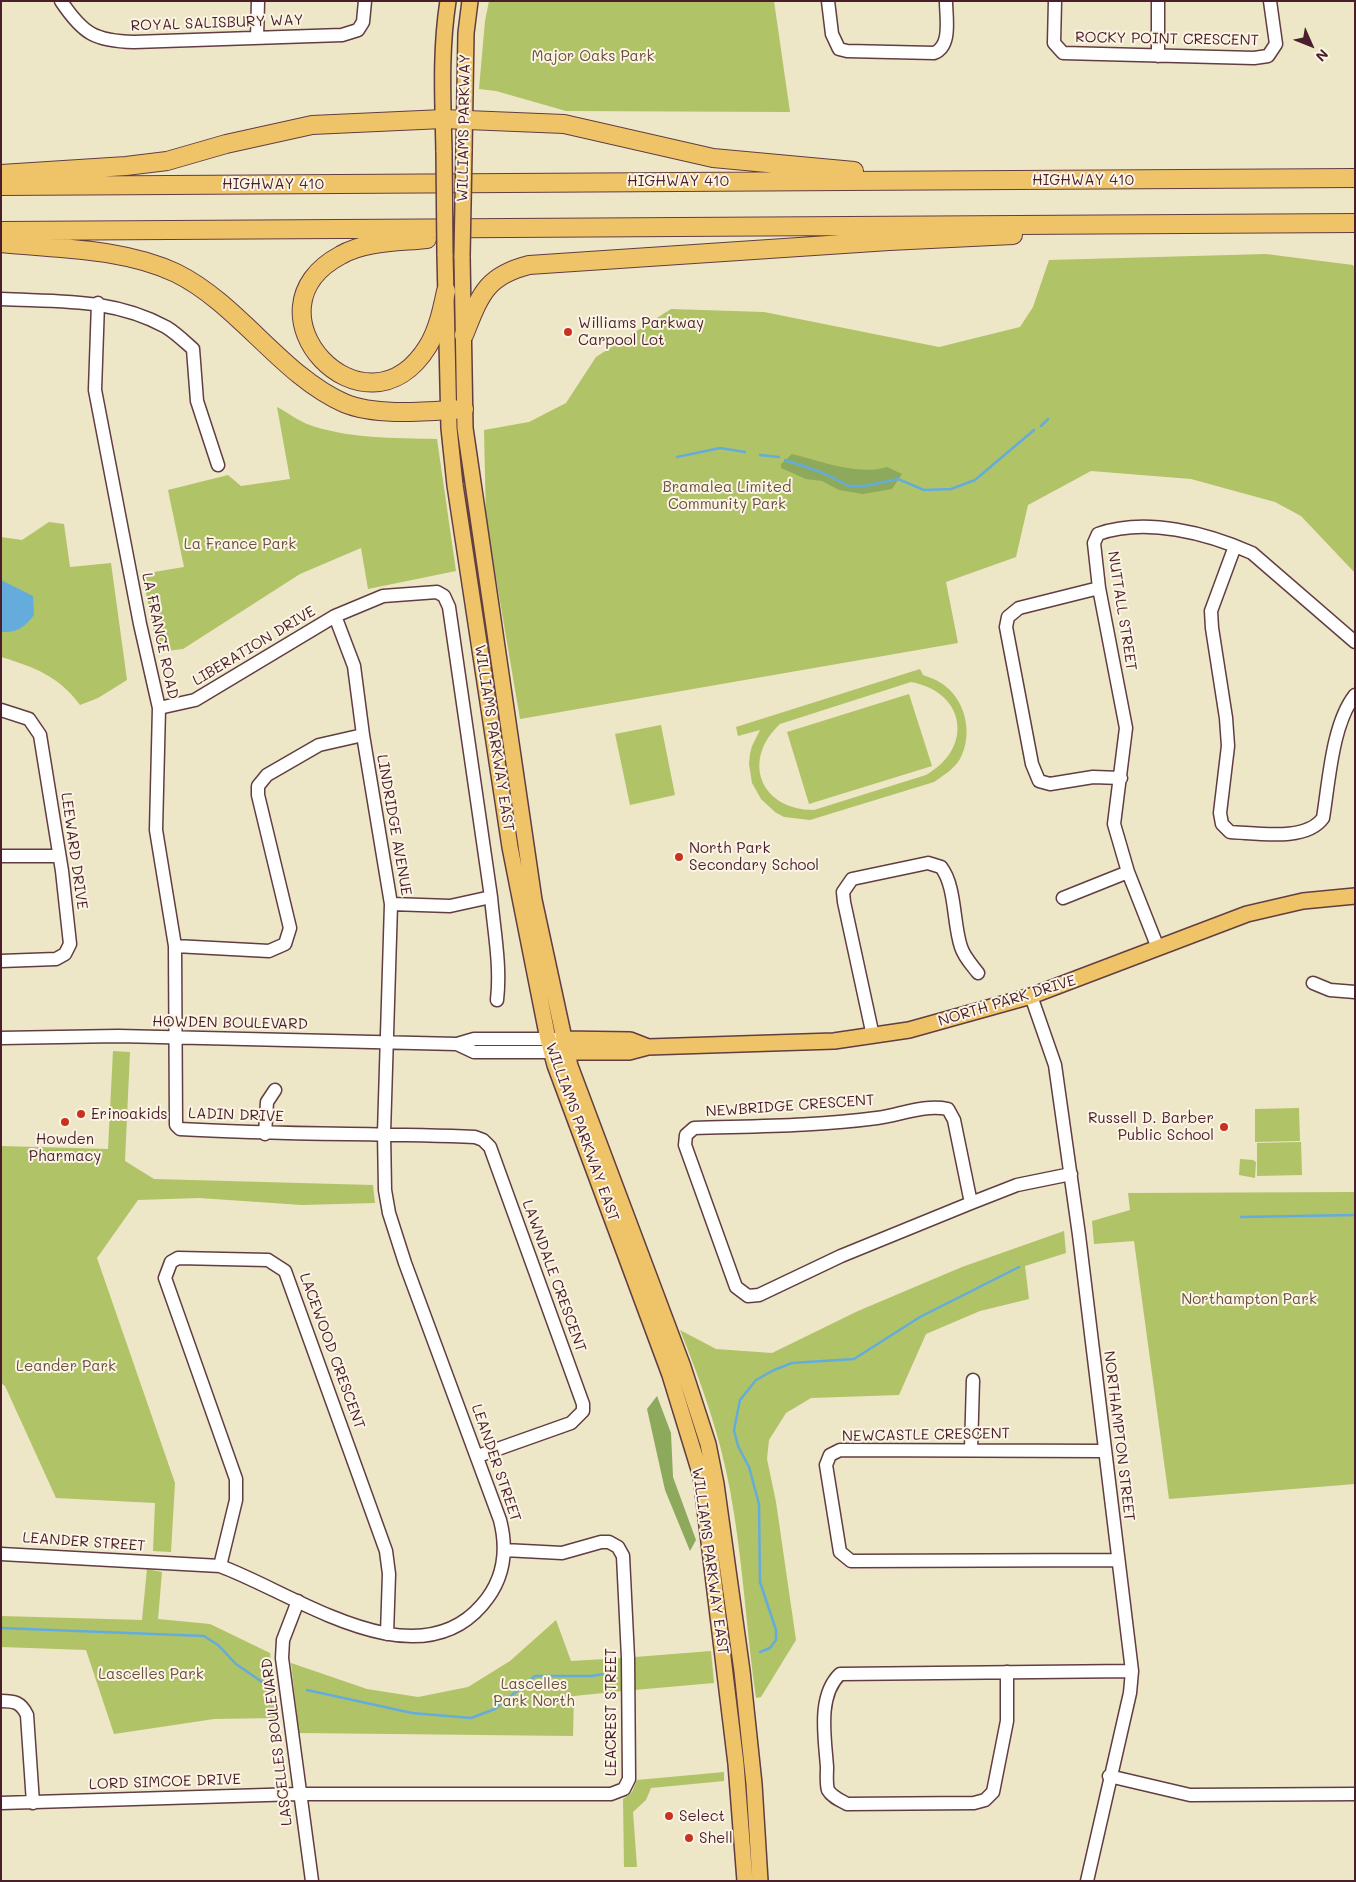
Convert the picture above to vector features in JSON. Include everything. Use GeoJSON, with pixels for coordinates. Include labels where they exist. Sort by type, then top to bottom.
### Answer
{"type":"FeatureCollection","features":[{"type":"Feature","properties":{"kind":"highway"},"geometry":{"type":"LineString","coordinates":[[1,174],[126,166],[167,161],[226,144],[312,125],[464,119],[564,124],[713,158],[860,171],[891,181]]}},
{"type":"Feature","properties":{"kind":"highway","name":"HIGHWAY 410"},"geometry":{"type":"LineString","coordinates":[[1,186],[1355,178]]}},
{"type":"Feature","properties":{"kind":"highway"},"geometry":{"type":"LineString","coordinates":[[464,335],[473,312],[489,284],[508,270],[530,265],[889,241],[1092,232],[1118,223]]}},
{"type":"Feature","properties":{"kind":"highway"},"geometry":{"type":"LineString","coordinates":[[1,231],[1355,223]]}},
{"type":"Feature","properties":{"kind":"highway"},"geometry":{"type":"LineString","coordinates":[[446,292],[436,329],[423,352],[409,367],[383,380],[354,380],[334,372],[319,358],[311,347],[304,328],[303,309],[307,288],[322,267],[342,253],[377,245],[471,235],[488,229]]}},
{"type":"Feature","properties":{"kind":"highway"},"geometry":{"type":"LineString","coordinates":[[1,243],[104,253],[166,269],[194,282],[231,311],[318,388],[344,403],[382,410],[456,409]]}},
{"type":"Feature","properties":{"kind":"main road","name":"WILLIAMS PARKWAY"},"geometry":{"type":"LineString","coordinates":[[445,254],[443,119],[444,38],[448,1]]}},
{"type":"Feature","properties":{"kind":"main road","name":"WILLIAMS PARKWAY"},"geometry":{"type":"LineString","coordinates":[[462,256],[466,33],[470,1]]}},
{"type":"Feature","properties":{"kind":"main road","name":"WILLIAMS PARKWAY EAST"},"geometry":{"type":"LineString","coordinates":[[445,254],[446,292],[456,409]]}},
{"type":"Feature","properties":{"kind":"main road","name":"WILLIAMS PARKWAY EAST"},"geometry":{"type":"LineString","coordinates":[[462,256],[464,335],[456,409],[455,485],[510,847],[557,1046],[566,1096],[670,1375],[701,1476],[736,1764],[745,1881]]}},
{"type":"Feature","properties":{"kind":"main road","name":"NORTH PARK DRIVE"},"geometry":{"type":"LineString","coordinates":[[557,1046],[630,1040],[648,1047],[834,1041],[909,1030],[1031,996],[1247,914],[1275,906],[1326,898],[1355,896]]}},
{"type":"Feature","properties":{"kind":"main road","name":"WILLIAMS PARKWAY EAST"},"geometry":{"type":"LineString","coordinates":[[557,1046],[580,1099],[683,1367],[708,1444],[716,1484],[742,1671],[754,1784],[760,1881]]}},
{"type":"Feature","properties":{"kind":"street","name":"ROYAL SALISBURY WAY"},"geometry":{"type":"LineString","coordinates":[[61,1],[78,24],[108,41],[351,34],[358,30],[363,22],[365,1]]}},
{"type":"Feature","properties":{"kind":"street"},"geometry":{"type":"LineString","coordinates":[[257,38],[258,1]]}},
{"type":"Feature","properties":{"kind":"street"},"geometry":{"type":"LineString","coordinates":[[828,1],[832,34],[839,49],[847,51],[934,53],[942,49],[946,41],[946,1]]}},
{"type":"Feature","properties":{"kind":"street","name":"ROCKY POINT CRESCENT"},"geometry":{"type":"LineString","coordinates":[[1055,1],[1054,43],[1063,53],[1254,58],[1268,56],[1276,44],[1270,1]]}},
{"type":"Feature","properties":{"kind":"street"},"geometry":{"type":"LineString","coordinates":[[1158,1],[1158,56]]}},
{"type":"Feature","properties":{"kind":"street"},"geometry":{"type":"LineString","coordinates":[[1,299],[98,303],[132,311],[168,328],[193,349],[197,401],[218,465]]}},
{"type":"Feature","properties":{"kind":"street","name":"LA FRANCE ROAD"},"geometry":{"type":"LineString","coordinates":[[98,303],[95,390],[140,624],[159,708],[156,830],[175,946],[176,1038]]}},
{"type":"Feature","properties":{"kind":"street","name":"NUTTALL STREET"},"geometry":{"type":"LineString","coordinates":[[1158,948],[1128,872],[1114,824],[1126,728],[1099,588],[1094,543],[1098,534],[1109,530],[1158,528],[1192,533],[1235,546],[1252,554],[1355,642]]}},
{"type":"Feature","properties":{"kind":"street"},"geometry":{"type":"LineString","coordinates":[[1235,546],[1211,610],[1228,746],[1220,813],[1222,824],[1230,832],[1279,835],[1309,830],[1317,826],[1322,818],[1338,730],[1344,714],[1355,695]]}},
{"type":"Feature","properties":{"kind":"street"},"geometry":{"type":"LineString","coordinates":[[1099,588],[1019,608],[1008,617],[1006,627],[1032,764],[1039,781],[1050,784],[1094,777],[1121,778]]}},
{"type":"Feature","properties":{"kind":"street","name":"LIBERATION DRIVE"},"geometry":{"type":"LineString","coordinates":[[159,708],[195,700],[335,616],[383,596],[437,592],[444,596],[449,607],[491,897]]}},
{"type":"Feature","properties":{"kind":"street","name":"LINDRIDGE AVENUE"},"geometry":{"type":"LineString","coordinates":[[335,616],[354,666],[363,735],[391,904],[388,1043]]}},
{"type":"Feature","properties":{"kind":"street","name":"LEEWARD DRIVE"},"geometry":{"type":"LineString","coordinates":[[1,710],[29,719],[40,735],[59,856],[70,944],[65,954],[56,959],[1,961]]}},
{"type":"Feature","properties":{"kind":"street"},"geometry":{"type":"LineString","coordinates":[[175,946],[268,951],[285,944],[290,928],[258,795],[258,786],[266,775],[319,745],[363,735]]}},
{"type":"Feature","properties":{"kind":"street"},"geometry":{"type":"LineString","coordinates":[[1,856],[59,856]]}},
{"type":"Feature","properties":{"kind":"street"},"geometry":{"type":"LineString","coordinates":[[873,1036],[844,902],[843,892],[852,879],[928,863],[941,867],[946,873],[961,947],[966,958],[978,973]]}},
{"type":"Feature","properties":{"kind":"street"},"geometry":{"type":"LineString","coordinates":[[1063,898],[1128,872]]}},
{"type":"Feature","properties":{"kind":"street"},"geometry":{"type":"LineString","coordinates":[[391,904],[450,906],[491,897],[500,975],[497,1000]]}},
{"type":"Feature","properties":{"kind":"street"},"geometry":{"type":"LineString","coordinates":[[1313,983],[1330,990],[1355,992]]}},
{"type":"Feature","properties":{"kind":"street","name":"NORTHAMPTON STREET"},"geometry":{"type":"LineString","coordinates":[[1031,996],[1055,1065],[1071,1174],[1132,1671],[1130,1693],[1109,1776],[1087,1881]]}},
{"type":"Feature","properties":{"kind":"street","name":"HOWDEN BOULEVARD"},"geometry":{"type":"LineString","coordinates":[[1,1038],[84,1036],[457,1044],[474,1039],[557,1046]]}},
{"type":"Feature","properties":{"kind":"street","name":"LADIN DRIVE"},"geometry":{"type":"LineString","coordinates":[[176,1038],[176,1125],[180,1129],[266,1134],[384,1133]]}},
{"type":"Feature","properties":{"kind":"street","name":"LEANDER STREET"},"geometry":{"type":"LineString","coordinates":[[1,1554],[220,1566],[249,1576],[298,1601],[343,1620],[387,1634],[408,1637],[432,1636],[451,1630],[473,1616],[491,1595],[503,1567],[504,1550],[500,1520],[478,1456],[405,1263],[385,1190],[384,1133],[388,1043]]}},
{"type":"Feature","properties":{"kind":"street"},"geometry":{"type":"LineString","coordinates":[[266,1134],[268,1102],[275,1090]]}},
{"type":"Feature","properties":{"kind":"street","name":"NEWBRIDGE CRESCENT"},"geometry":{"type":"LineString","coordinates":[[971,1203],[954,1120],[948,1109],[936,1106],[878,1118],[814,1123],[694,1128],[686,1135],[685,1145],[736,1287],[748,1296],[759,1295],[841,1256],[1018,1185],[1071,1174]]}},
{"type":"Feature","properties":{"kind":"street","name":"LAWNDALE CRESCENT"},"geometry":{"type":"LineString","coordinates":[[384,1133],[475,1137],[484,1140],[490,1147],[583,1404],[583,1411],[571,1423],[478,1456]]}},
{"type":"Feature","properties":{"kind":"street","name":"LACEWOOD CRESCENT"},"geometry":{"type":"LineString","coordinates":[[220,1566],[236,1500],[236,1480],[165,1278],[171,1262],[178,1258],[268,1260],[285,1271],[386,1550],[389,1574],[387,1634]]}},
{"type":"Feature","properties":{"kind":"street"},"geometry":{"type":"LineString","coordinates":[[971,1450],[973,1380]]}},
{"type":"Feature","properties":{"kind":"street","name":"NEWCASTLE CRESCENT"},"geometry":{"type":"LineString","coordinates":[[1104,1451],[840,1450],[830,1455],[826,1465],[840,1552],[845,1558],[856,1561],[1118,1560]]}},
{"type":"Feature","properties":{"kind":"street","name":"LEACREST STREET"},"geometry":{"type":"LineString","coordinates":[[299,1794],[611,1794],[624,1789],[630,1779],[628,1638],[623,1556],[618,1547],[610,1542],[601,1542],[562,1553],[504,1550]]}},
{"type":"Feature","properties":{"kind":"street","name":"LASCELLES BOULEVARD"},"geometry":{"type":"LineString","coordinates":[[298,1601],[284,1640],[283,1674],[312,1881]]}},
{"type":"Feature","properties":{"kind":"street"},"geometry":{"type":"LineString","coordinates":[[1007,1672],[1007,1721],[993,1792],[985,1800],[974,1803],[846,1804],[836,1799],[828,1789],[824,1721],[830,1691],[834,1681],[840,1674],[1007,1672],[1132,1671]]}},
{"type":"Feature","properties":{"kind":"street"},"geometry":{"type":"LineString","coordinates":[[1,1701],[15,1702],[23,1706],[27,1714],[33,1803]]}},
{"type":"Feature","properties":{"kind":"street"},"geometry":{"type":"LineString","coordinates":[[1109,1776],[1190,1795],[1355,1794]]}},
{"type":"Feature","properties":{"kind":"street","name":"LORD SIMCOE DRIVE"},"geometry":{"type":"LineString","coordinates":[[1,1803],[299,1794]]}},
{"type":"Feature","properties":{"kind":"green space","name":"Major Oaks Park"},"geometry":{"type":"Polygon","coordinates":[[[489,1],[774,1],[790,112],[566,111],[496,91],[479,89],[485,21],[489,1]]]}},
{"type":"Feature","properties":{"kind":"green space","name":"Bramalea Limited Community Park"},"geometry":{"type":"Polygon","coordinates":[[[1266,254],[1353,265],[1355,269],[1355,573],[1301,516],[1275,502],[1191,479],[1091,471],[1028,505],[1016,557],[946,582],[958,643],[520,719],[486,519],[484,430],[529,422],[566,403],[596,357],[671,309],[764,312],[939,347],[1020,327],[1033,307],[1049,260],[1266,254]]]}},
{"type":"Feature","properties":{"kind":"green space","name":"La France Park"},"geometry":{"type":"Polygon","coordinates":[[[277,407],[307,424],[339,433],[371,437],[437,439],[456,571],[368,589],[361,548],[300,574],[183,649],[158,652],[142,574],[184,567],[168,490],[228,475],[241,486],[290,479],[277,407]]]}},
{"type":"Feature","properties":{"kind":"green space"},"geometry":{"type":"Polygon","coordinates":[[[792,454],[851,469],[864,470],[887,467],[902,474],[892,489],[863,494],[839,490],[822,481],[806,479],[781,468],[781,464],[792,454]]]}},
{"type":"Feature","properties":{"kind":"green space"},"geometry":{"type":"Polygon","coordinates":[[[49,522],[64,524],[70,567],[111,563],[127,680],[98,698],[80,705],[63,687],[45,674],[1,657],[1,537],[22,540],[49,522]]]}},
{"type":"Feature","properties":{"kind":"green space"},"geometry":{"type":"Polygon","coordinates":[[[920,669],[923,675],[941,683],[956,698],[965,717],[966,738],[958,763],[934,782],[810,820],[784,817],[775,812],[761,799],[752,783],[749,764],[752,746],[760,730],[738,736],[736,727],[920,669]],[[911,682],[780,724],[768,738],[761,753],[759,767],[762,780],[769,792],[780,802],[795,808],[814,810],[926,775],[941,764],[952,750],[957,736],[957,722],[953,709],[943,697],[929,688],[911,682]]]}},
{"type":"Feature","properties":{"kind":"green space"},"geometry":{"type":"Polygon","coordinates":[[[909,694],[932,766],[809,804],[787,732],[909,694]]]}},
{"type":"Feature","properties":{"kind":"green space"},"geometry":{"type":"Polygon","coordinates":[[[661,725],[675,795],[630,805],[615,734],[661,725]]]}},
{"type":"Feature","properties":{"kind":"green space","name":"Leander Park"},"geometry":{"type":"Polygon","coordinates":[[[113,1051],[130,1052],[125,1161],[154,1179],[373,1185],[375,1203],[302,1205],[199,1198],[138,1200],[97,1258],[175,1483],[171,1552],[153,1551],[155,1503],[56,1498],[5,1386],[1,1383],[1,1146],[108,1149],[113,1051]]]}},
{"type":"Feature","properties":{"kind":"green space"},"geometry":{"type":"Polygon","coordinates":[[[1299,1108],[1300,1141],[1255,1142],[1255,1109],[1299,1108]]]}},
{"type":"Feature","properties":{"kind":"green space"},"geometry":{"type":"Polygon","coordinates":[[[1301,1142],[1302,1175],[1257,1176],[1257,1143],[1301,1142]]]}},
{"type":"Feature","properties":{"kind":"green space"},"geometry":{"type":"Polygon","coordinates":[[[1240,1159],[1256,1162],[1255,1178],[1239,1175],[1240,1159]]]}},
{"type":"Feature","properties":{"kind":"green space","name":"Northampton Park"},"geometry":{"type":"Polygon","coordinates":[[[1355,1192],[1355,1484],[1169,1499],[1134,1241],[1094,1244],[1092,1221],[1130,1210],[1128,1193],[1355,1192]]]}},
{"type":"Feature","properties":{"kind":"green space"},"geometry":{"type":"Polygon","coordinates":[[[1064,1231],[1066,1253],[1025,1266],[1029,1299],[980,1311],[926,1334],[899,1395],[811,1398],[786,1413],[769,1440],[767,1459],[776,1502],[796,1640],[761,1697],[756,1698],[738,1542],[726,1469],[709,1409],[680,1330],[716,1349],[772,1353],[858,1311],[962,1267],[1064,1231]]]}},
{"type":"Feature","properties":{"kind":"green space"},"geometry":{"type":"Polygon","coordinates":[[[657,1396],[671,1433],[673,1477],[696,1540],[690,1551],[665,1490],[647,1409],[657,1396]]]}},
{"type":"Feature","properties":{"kind":"green space","name":"Lascelles Park"},"geometry":{"type":"Polygon","coordinates":[[[147,1569],[162,1572],[158,1619],[210,1624],[270,1653],[277,1718],[214,1719],[114,1734],[86,1650],[1,1647],[1,1616],[142,1620],[147,1569]]]}},
{"type":"Feature","properties":{"kind":"green space","name":"Lascelles Park North"},"geometry":{"type":"Polygon","coordinates":[[[556,1620],[571,1661],[622,1658],[623,1691],[574,1696],[573,1736],[299,1733],[291,1663],[367,1689],[418,1697],[468,1687],[510,1661],[556,1620]]]}},
{"type":"Feature","properties":{"kind":"green space"},"geometry":{"type":"Polygon","coordinates":[[[711,1651],[714,1683],[634,1690],[635,1657],[711,1651]]]}},
{"type":"Feature","properties":{"kind":"green space"},"geometry":{"type":"Polygon","coordinates":[[[724,1772],[724,1781],[651,1788],[646,1800],[633,1812],[637,1867],[624,1867],[623,1799],[632,1792],[637,1780],[724,1772]]]}},
{"type":"Feature","properties":{"kind":"water"},"geometry":{"type":"Polygon","coordinates":[[[1,580],[33,596],[34,615],[24,626],[16,630],[1,632],[1,580]]]}},
{"type":"Feature","properties":{"kind":"waterway"},"geometry":{"type":"LineString","coordinates":[[1041,426],[1048,419]]}},
{"type":"Feature","properties":{"kind":"waterway"},"geometry":{"type":"LineString","coordinates":[[785,460],[821,472],[849,486],[865,486],[898,479],[924,490],[951,489],[975,480],[1034,430]]}},
{"type":"Feature","properties":{"kind":"waterway"},"geometry":{"type":"LineString","coordinates":[[677,457],[720,448],[745,452]]}},
{"type":"Feature","properties":{"kind":"waterway"},"geometry":{"type":"LineString","coordinates":[[760,455],[779,457]]}},
{"type":"Feature","properties":{"kind":"waterway"},"geometry":{"type":"LineString","coordinates":[[1241,1217],[1355,1215]]}},
{"type":"Feature","properties":{"kind":"waterway"},"geometry":{"type":"LineString","coordinates":[[760,1652],[770,1648],[776,1640],[776,1630],[760,1582],[759,1504],[749,1467],[738,1446],[734,1430],[740,1400],[756,1380],[774,1370],[792,1363],[854,1359],[920,1317],[1019,1267]]}},
{"type":"Feature","properties":{"kind":"waterway"},"geometry":{"type":"LineString","coordinates":[[1,1628],[204,1636],[218,1645],[236,1664],[262,1682]]}},
{"type":"Feature","properties":{"kind":"waterway"},"geometry":{"type":"LineString","coordinates":[[307,1690],[412,1713],[471,1718],[495,1709],[535,1676],[591,1676],[604,1674]]}},
{"type":"Feature","properties":{"kind":"place","name":"Williams Parkway Carpool Lot"},"geometry":{"type":"Point","coordinates":[568,332]}},
{"type":"Feature","properties":{"kind":"place","name":"North Park Secondary School"},"geometry":{"type":"Point","coordinates":[679,857]}},
{"type":"Feature","properties":{"kind":"place","name":"Erinoakids"},"geometry":{"type":"Point","coordinates":[81,1114]}},
{"type":"Feature","properties":{"kind":"place","name":"Howden Pharmacy"},"geometry":{"type":"Point","coordinates":[65,1122]}},
{"type":"Feature","properties":{"kind":"place","name":"Russell D. Barber Public School"},"geometry":{"type":"Point","coordinates":[1224,1127]}},
{"type":"Feature","properties":{"kind":"place","name":"Select"},"geometry":{"type":"Point","coordinates":[669,1816]}},
{"type":"Feature","properties":{"kind":"place","name":"Shell"},"geometry":{"type":"Point","coordinates":[689,1838]}}]}
